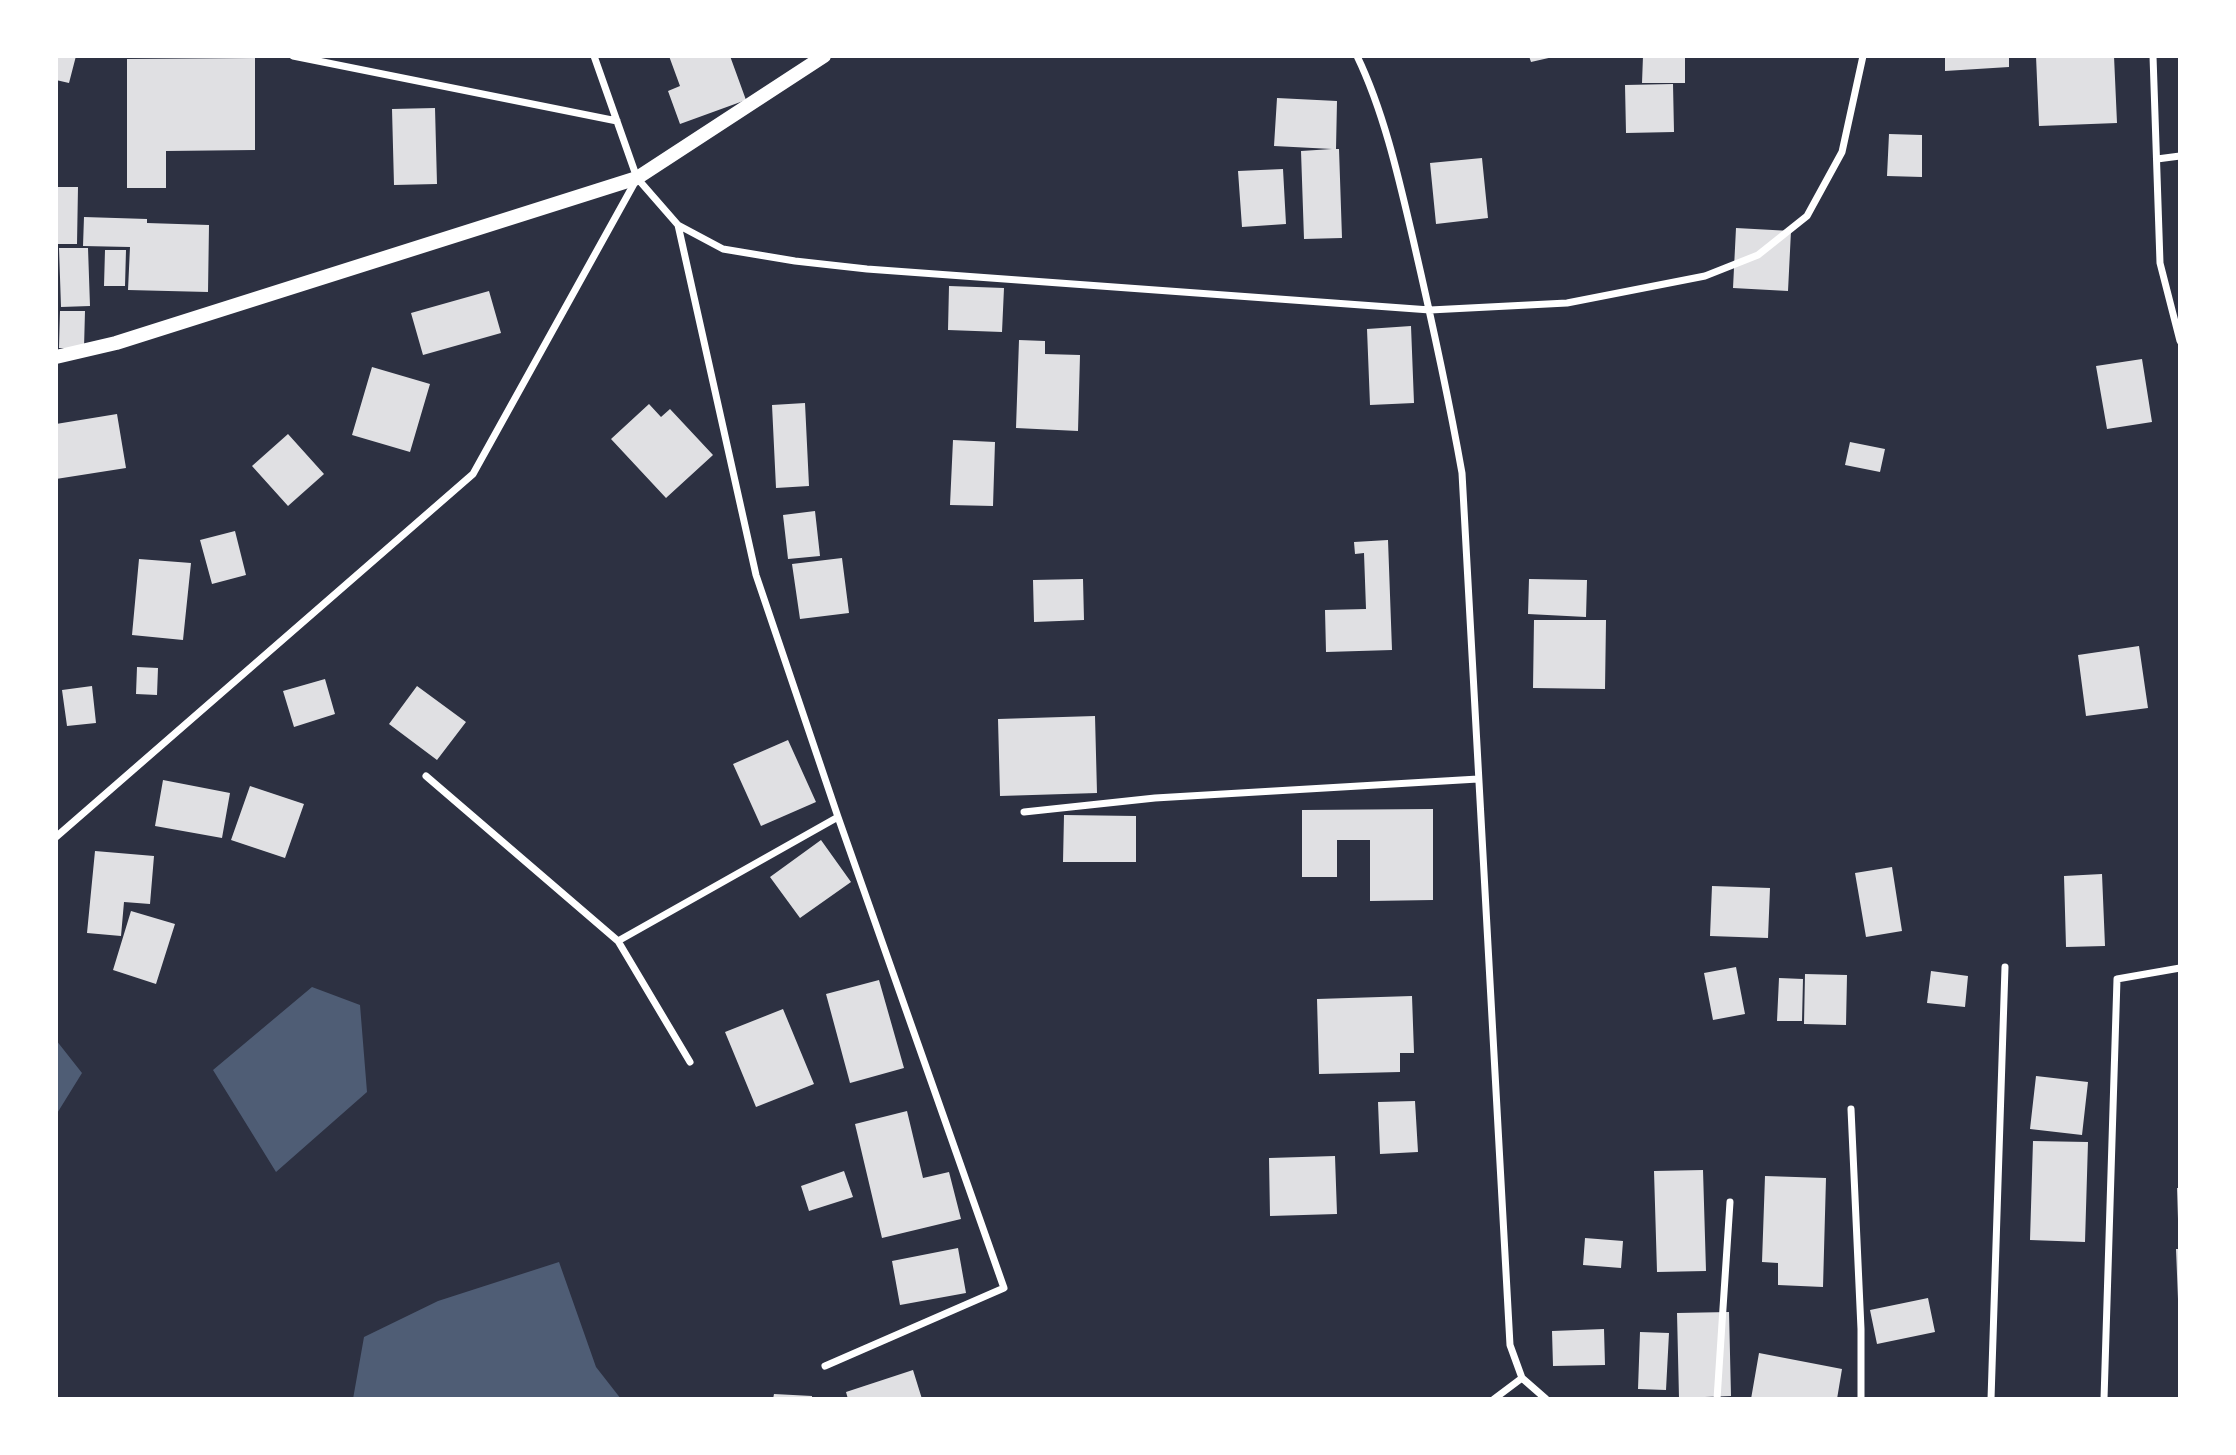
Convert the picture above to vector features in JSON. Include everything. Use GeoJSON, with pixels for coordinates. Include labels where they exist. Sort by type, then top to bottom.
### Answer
{"type":"FeatureCollection","features":[{"type":"Feature","properties":{"kind":"main road"},"geometry":{"type":"LineString","coordinates":[[56,357],[116,343],[637,178],[824,56]]}},
{"type":"Feature","properties":{"kind":"street"},"geometry":{"type":"LineString","coordinates":[[293,56],[617,121]]}},
{"type":"Feature","properties":{"kind":"street"},"geometry":{"type":"LineString","coordinates":[[594,56],[637,178],[678,225],[723,249],[795,261],[881,270],[1430,310],[1567,303],[1705,276],[1758,255],[1807,216],[1842,152],[1863,56]]}},
{"type":"Feature","properties":{"kind":"street"},"geometry":{"type":"LineString","coordinates":[[1357,56],[1366,74],[1400,180],[1430,310],[1462,473],[1510,1345],[1522,1378],[1546,1399]]}},
{"type":"Feature","properties":{"kind":"street"},"geometry":{"type":"LineString","coordinates":[[2153,56],[2160,263],[2180,341]]}},
{"type":"Feature","properties":{"kind":"street"},"geometry":{"type":"LineString","coordinates":[[2157,159],[2180,156]]}},
{"type":"Feature","properties":{"kind":"street"},"geometry":{"type":"LineString","coordinates":[[56,837],[473,474],[637,178]]}},
{"type":"Feature","properties":{"kind":"street"},"geometry":{"type":"LineString","coordinates":[[678,225],[756,575],[1004,1288],[825,1366]]}},
{"type":"Feature","properties":{"kind":"street"},"geometry":{"type":"LineString","coordinates":[[426,776],[618,940],[690,1062]]}},
{"type":"Feature","properties":{"kind":"street"},"geometry":{"type":"LineString","coordinates":[[1024,812],[1155,798],[1478,779]]}},
{"type":"Feature","properties":{"kind":"street"},"geometry":{"type":"LineString","coordinates":[[618,940],[838,817]]}},
{"type":"Feature","properties":{"kind":"street"},"geometry":{"type":"LineString","coordinates":[[1991,1399],[2005,967]]}},
{"type":"Feature","properties":{"kind":"street"},"geometry":{"type":"LineString","coordinates":[[2104,1399],[2117,979],[2180,968]]}},
{"type":"Feature","properties":{"kind":"street"},"geometry":{"type":"LineString","coordinates":[[1851,1109],[1861,1328],[1861,1399]]}},
{"type":"Feature","properties":{"kind":"street"},"geometry":{"type":"LineString","coordinates":[[1717,1399],[1730,1202]]}},
{"type":"Feature","properties":{"kind":"street"},"geometry":{"type":"LineString","coordinates":[[1494,1399],[1522,1378]]}},
{"type":"Feature","properties":{"kind":"water"},"geometry":{"type":"Polygon","coordinates":[[[312,987],[360,1005],[367,1092],[276,1172],[213,1070],[312,987]]]}},
{"type":"Feature","properties":{"kind":"water"},"geometry":{"type":"Polygon","coordinates":[[[56,1040],[82,1073],[56,1115],[56,1040]]]}},
{"type":"Feature","properties":{"kind":"water"},"geometry":{"type":"Polygon","coordinates":[[[559,1262],[596,1367],[621,1399],[353,1399],[364,1337],[438,1301],[559,1262]]]}},
{"type":"Feature","properties":{"kind":"building"},"geometry":{"type":"Polygon","coordinates":[[[56,56],[76,56],[69,83],[56,80],[56,56]]]}},
{"type":"Feature","properties":{"kind":"building"},"geometry":{"type":"Polygon","coordinates":[[[669,56],[730,56],[746,100],[680,124],[668,91],[680,86],[669,56]]]}},
{"type":"Feature","properties":{"kind":"building"},"geometry":{"type":"Polygon","coordinates":[[[1529,56],[1553,56],[1553,57],[1531,62],[1529,56]]]}},
{"type":"Feature","properties":{"kind":"building"},"geometry":{"type":"Polygon","coordinates":[[[1643,56],[1685,56],[1685,83],[1642,83],[1643,56]]]}},
{"type":"Feature","properties":{"kind":"building"},"geometry":{"type":"Polygon","coordinates":[[[1945,56],[2009,56],[2009,67],[1945,71],[1945,56]]]}},
{"type":"Feature","properties":{"kind":"building"},"geometry":{"type":"Polygon","coordinates":[[[2036,56],[2114,56],[2117,123],[2039,126],[2036,56]]]}},
{"type":"Feature","properties":{"kind":"building"},"geometry":{"type":"Polygon","coordinates":[[[255,58],[255,150],[166,151],[166,188],[127,188],[127,59],[255,58]]]}},
{"type":"Feature","properties":{"kind":"building"},"geometry":{"type":"Polygon","coordinates":[[[1673,84],[1674,132],[1626,133],[1625,85],[1673,84]]]}},
{"type":"Feature","properties":{"kind":"building"},"geometry":{"type":"Polygon","coordinates":[[[1277,98],[1337,101],[1336,149],[1339,149],[1342,238],[1304,239],[1301,151],[1332,149],[1274,146],[1277,98]]]}},
{"type":"Feature","properties":{"kind":"building"},"geometry":{"type":"Polygon","coordinates":[[[435,108],[437,184],[394,185],[392,109],[435,108]]]}},
{"type":"Feature","properties":{"kind":"building"},"geometry":{"type":"Polygon","coordinates":[[[1889,134],[1922,135],[1922,177],[1887,176],[1889,134]]]}},
{"type":"Feature","properties":{"kind":"building"},"geometry":{"type":"Polygon","coordinates":[[[1482,158],[1488,218],[1436,224],[1430,163],[1482,158]]]}},
{"type":"Feature","properties":{"kind":"building"},"geometry":{"type":"Polygon","coordinates":[[[1283,169],[1286,224],[1242,227],[1238,171],[1283,169]]]}},
{"type":"Feature","properties":{"kind":"building"},"geometry":{"type":"Polygon","coordinates":[[[57,187],[78,187],[77,244],[57,244],[57,187]]]}},
{"type":"Feature","properties":{"kind":"building"},"geometry":{"type":"Polygon","coordinates":[[[84,217],[209,225],[208,292],[128,290],[130,247],[83,246],[84,217]]]}},
{"type":"Feature","properties":{"kind":"building"},"geometry":{"type":"Polygon","coordinates":[[[1736,228],[1791,231],[1788,291],[1733,288],[1736,228]]]}},
{"type":"Feature","properties":{"kind":"building"},"geometry":{"type":"Polygon","coordinates":[[[59,248],[88,248],[90,306],[61,307],[59,248]]]}},
{"type":"Feature","properties":{"kind":"building"},"geometry":{"type":"Polygon","coordinates":[[[105,250],[126,250],[125,286],[104,286],[105,250]]]}},
{"type":"Feature","properties":{"kind":"building"},"geometry":{"type":"Polygon","coordinates":[[[949,286],[1004,288],[1002,332],[948,330],[949,286]]]}},
{"type":"Feature","properties":{"kind":"building"},"geometry":{"type":"Polygon","coordinates":[[[489,291],[501,333],[423,355],[411,313],[489,291]]]}},
{"type":"Feature","properties":{"kind":"building"},"geometry":{"type":"Polygon","coordinates":[[[60,311],[85,311],[84,348],[59,348],[60,311]]]}},
{"type":"Feature","properties":{"kind":"building"},"geometry":{"type":"Polygon","coordinates":[[[1411,326],[1414,403],[1370,405],[1367,329],[1411,326]]]}},
{"type":"Feature","properties":{"kind":"building"},"geometry":{"type":"Polygon","coordinates":[[[1019,340],[1045,341],[1045,354],[1080,355],[1078,431],[1016,428],[1019,340]]]}},
{"type":"Feature","properties":{"kind":"building"},"geometry":{"type":"Polygon","coordinates":[[[2142,359],[2152,422],[2107,429],[2096,366],[2142,359]]]}},
{"type":"Feature","properties":{"kind":"building"},"geometry":{"type":"Polygon","coordinates":[[[372,367],[430,384],[410,452],[352,435],[372,367]]]}},
{"type":"Feature","properties":{"kind":"building"},"geometry":{"type":"Polygon","coordinates":[[[805,403],[809,486],[776,488],[772,405],[805,403]]]}},
{"type":"Feature","properties":{"kind":"building"},"geometry":{"type":"Polygon","coordinates":[[[649,404],[661,417],[670,409],[713,455],[666,498],[611,439],[649,404]]]}},
{"type":"Feature","properties":{"kind":"building"},"geometry":{"type":"Polygon","coordinates":[[[117,414],[126,468],[56,479],[56,424],[117,414]]]}},
{"type":"Feature","properties":{"kind":"building"},"geometry":{"type":"Polygon","coordinates":[[[288,434],[324,474],[288,506],[252,466],[288,434]]]}},
{"type":"Feature","properties":{"kind":"building"},"geometry":{"type":"Polygon","coordinates":[[[953,440],[995,442],[993,506],[950,505],[953,440]]]}},
{"type":"Feature","properties":{"kind":"building"},"geometry":{"type":"Polygon","coordinates":[[[1850,442],[1885,449],[1880,472],[1845,465],[1850,442]]]}},
{"type":"Feature","properties":{"kind":"building"},"geometry":{"type":"Polygon","coordinates":[[[815,511],[820,556],[788,559],[783,515],[815,511]]]}},
{"type":"Feature","properties":{"kind":"building"},"geometry":{"type":"Polygon","coordinates":[[[235,531],[246,575],[212,584],[200,540],[235,531]]]}},
{"type":"Feature","properties":{"kind":"building"},"geometry":{"type":"Polygon","coordinates":[[[1388,540],[1392,650],[1326,652],[1325,610],[1366,609],[1364,553],[1355,554],[1354,542],[1388,540]]]}},
{"type":"Feature","properties":{"kind":"building"},"geometry":{"type":"Polygon","coordinates":[[[842,558],[849,613],[800,619],[792,564],[842,558]]]}},
{"type":"Feature","properties":{"kind":"building"},"geometry":{"type":"Polygon","coordinates":[[[139,559],[191,563],[183,640],[132,635],[139,559]]]}},
{"type":"Feature","properties":{"kind":"building"},"geometry":{"type":"Polygon","coordinates":[[[1083,579],[1084,620],[1034,622],[1033,580],[1083,579]]]}},
{"type":"Feature","properties":{"kind":"building"},"geometry":{"type":"Polygon","coordinates":[[[1529,579],[1587,580],[1586,617],[1528,614],[1529,579]]]}},
{"type":"Feature","properties":{"kind":"building"},"geometry":{"type":"Polygon","coordinates":[[[1534,620],[1606,620],[1605,689],[1533,688],[1534,620]]]}},
{"type":"Feature","properties":{"kind":"building"},"geometry":{"type":"Polygon","coordinates":[[[2139,646],[2148,708],[2086,716],[2078,655],[2139,646]]]}},
{"type":"Feature","properties":{"kind":"building"},"geometry":{"type":"Polygon","coordinates":[[[137,667],[158,668],[157,695],[136,694],[137,667]]]}},
{"type":"Feature","properties":{"kind":"building"},"geometry":{"type":"Polygon","coordinates":[[[325,679],[335,714],[294,727],[283,691],[325,679]]]}},
{"type":"Feature","properties":{"kind":"building"},"geometry":{"type":"Polygon","coordinates":[[[92,686],[96,723],[67,726],[62,690],[92,686]]]}},
{"type":"Feature","properties":{"kind":"building"},"geometry":{"type":"Polygon","coordinates":[[[417,686],[466,722],[437,760],[389,724],[417,686]]]}},
{"type":"Feature","properties":{"kind":"building"},"geometry":{"type":"Polygon","coordinates":[[[1095,716],[1097,793],[1000,796],[998,719],[1095,716]]]}},
{"type":"Feature","properties":{"kind":"building"},"geometry":{"type":"Polygon","coordinates":[[[788,740],[816,802],[761,826],[733,764],[788,740]]]}},
{"type":"Feature","properties":{"kind":"building"},"geometry":{"type":"Polygon","coordinates":[[[163,780],[230,793],[222,838],[155,826],[163,780]]]}},
{"type":"Feature","properties":{"kind":"building"},"geometry":{"type":"Polygon","coordinates":[[[250,786],[304,804],[285,858],[231,840],[250,786]]]}},
{"type":"Feature","properties":{"kind":"building"},"geometry":{"type":"Polygon","coordinates":[[[1433,809],[1433,900],[1370,901],[1370,840],[1337,840],[1337,877],[1302,877],[1302,810],[1433,809]]]}},
{"type":"Feature","properties":{"kind":"building"},"geometry":{"type":"Polygon","coordinates":[[[1064,815],[1136,816],[1136,862],[1063,862],[1064,815]]]}},
{"type":"Feature","properties":{"kind":"building"},"geometry":{"type":"Polygon","coordinates":[[[821,840],[851,882],[800,918],[770,877],[821,840]]]}},
{"type":"Feature","properties":{"kind":"building"},"geometry":{"type":"Polygon","coordinates":[[[95,851],[154,856],[150,904],[124,902],[121,936],[87,933],[95,851]]]}},
{"type":"Feature","properties":{"kind":"building"},"geometry":{"type":"Polygon","coordinates":[[[1892,867],[1902,931],[1866,937],[1855,873],[1892,867]]]}},
{"type":"Feature","properties":{"kind":"building"},"geometry":{"type":"Polygon","coordinates":[[[2102,874],[2105,946],[2066,947],[2064,876],[2102,874]]]}},
{"type":"Feature","properties":{"kind":"building"},"geometry":{"type":"Polygon","coordinates":[[[1712,886],[1770,888],[1768,938],[1710,936],[1712,886]]]}},
{"type":"Feature","properties":{"kind":"building"},"geometry":{"type":"Polygon","coordinates":[[[131,911],[175,924],[156,984],[113,970],[131,911]]]}},
{"type":"Feature","properties":{"kind":"building"},"geometry":{"type":"Polygon","coordinates":[[[1736,967],[1745,1014],[1713,1020],[1704,973],[1736,967]]]}},
{"type":"Feature","properties":{"kind":"building"},"geometry":{"type":"Polygon","coordinates":[[[1931,971],[1968,976],[1965,1007],[1927,1003],[1931,971]]]}},
{"type":"Feature","properties":{"kind":"building"},"geometry":{"type":"Polygon","coordinates":[[[1805,974],[1847,975],[1846,1025],[1804,1024],[1805,974]]]}},
{"type":"Feature","properties":{"kind":"building"},"geometry":{"type":"Polygon","coordinates":[[[1779,978],[1803,979],[1802,1021],[1777,1021],[1779,978]]]}},
{"type":"Feature","properties":{"kind":"building"},"geometry":{"type":"Polygon","coordinates":[[[879,980],[904,1068],[850,1083],[826,994],[879,980]]]}},
{"type":"Feature","properties":{"kind":"building"},"geometry":{"type":"Polygon","coordinates":[[[1412,996],[1414,1053],[1400,1053],[1400,1072],[1319,1074],[1317,999],[1412,996]]]}},
{"type":"Feature","properties":{"kind":"building"},"geometry":{"type":"Polygon","coordinates":[[[783,1009],[814,1084],[756,1107],[725,1032],[783,1009]]]}},
{"type":"Feature","properties":{"kind":"building"},"geometry":{"type":"Polygon","coordinates":[[[2036,1076],[2088,1082],[2082,1135],[2030,1129],[2036,1076]]]}},
{"type":"Feature","properties":{"kind":"building"},"geometry":{"type":"Polygon","coordinates":[[[1415,1101],[1418,1152],[1380,1154],[1378,1102],[1415,1101]]]}},
{"type":"Feature","properties":{"kind":"building"},"geometry":{"type":"Polygon","coordinates":[[[907,1111],[923,1178],[949,1172],[961,1219],[882,1238],[855,1124],[907,1111]]]}},
{"type":"Feature","properties":{"kind":"building"},"geometry":{"type":"Polygon","coordinates":[[[2033,1141],[2088,1142],[2085,1242],[2030,1240],[2033,1141]]]}},
{"type":"Feature","properties":{"kind":"building"},"geometry":{"type":"Polygon","coordinates":[[[1335,1156],[1337,1214],[1270,1216],[1269,1158],[1335,1156]]]}},
{"type":"Feature","properties":{"kind":"building"},"geometry":{"type":"Polygon","coordinates":[[[1703,1170],[1706,1271],[1657,1272],[1654,1171],[1703,1170]]]}},
{"type":"Feature","properties":{"kind":"building"},"geometry":{"type":"Polygon","coordinates":[[[844,1171],[853,1197],[809,1211],[801,1186],[844,1171]]]}},
{"type":"Feature","properties":{"kind":"building"},"geometry":{"type":"Polygon","coordinates":[[[1765,1176],[1826,1178],[1823,1287],[1778,1285],[1778,1263],[1762,1262],[1765,1176]]]}},
{"type":"Feature","properties":{"kind":"building"},"geometry":{"type":"Polygon","coordinates":[[[2177,1188],[2180,1188],[2180,1219],[2178,1219],[2177,1188]]]}},
{"type":"Feature","properties":{"kind":"building"},"geometry":{"type":"Polygon","coordinates":[[[1585,1238],[1623,1241],[1621,1268],[1583,1265],[1585,1238]]]}},
{"type":"Feature","properties":{"kind":"building"},"geometry":{"type":"Polygon","coordinates":[[[958,1248],[966,1293],[900,1305],[892,1261],[958,1248]]]}},
{"type":"Feature","properties":{"kind":"building"},"geometry":{"type":"Polygon","coordinates":[[[2176,1249],[2180,1249],[2180,1299],[2178,1299],[2176,1249]]]}},
{"type":"Feature","properties":{"kind":"building"},"geometry":{"type":"Polygon","coordinates":[[[1928,1298],[1935,1332],[1877,1344],[1870,1310],[1928,1298]]]}},
{"type":"Feature","properties":{"kind":"building"},"geometry":{"type":"Polygon","coordinates":[[[1729,1312],[1731,1396],[1679,1398],[1677,1313],[1729,1312]]]}},
{"type":"Feature","properties":{"kind":"building"},"geometry":{"type":"Polygon","coordinates":[[[1604,1329],[1605,1365],[1553,1366],[1552,1331],[1604,1329]]]}},
{"type":"Feature","properties":{"kind":"building"},"geometry":{"type":"Polygon","coordinates":[[[1640,1332],[1669,1333],[1666,1390],[1638,1389],[1640,1332]]]}},
{"type":"Feature","properties":{"kind":"building"},"geometry":{"type":"Polygon","coordinates":[[[1759,1353],[1842,1369],[1837,1399],[1751,1399],[1759,1353]]]}},
{"type":"Feature","properties":{"kind":"building"},"geometry":{"type":"Polygon","coordinates":[[[913,1370],[922,1399],[848,1399],[846,1392],[913,1370]]]}},
{"type":"Feature","properties":{"kind":"building"},"geometry":{"type":"Polygon","coordinates":[[[774,1394],[812,1396],[812,1399],[773,1399],[774,1394]]]}}]}
